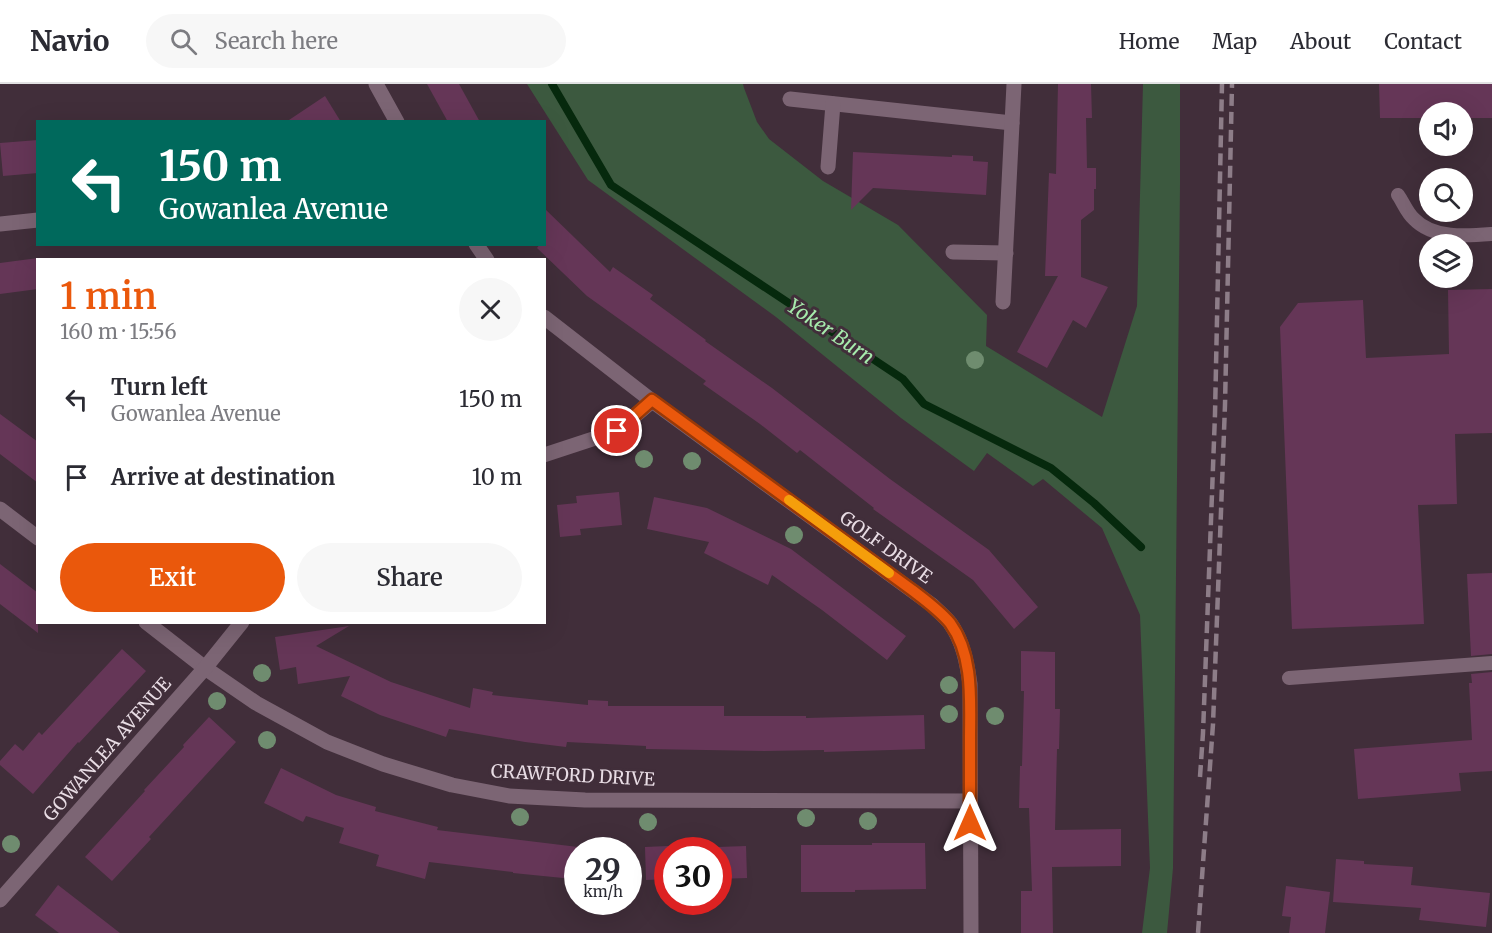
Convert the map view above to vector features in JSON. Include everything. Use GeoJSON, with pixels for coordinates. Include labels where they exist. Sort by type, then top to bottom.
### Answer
{"type":"FeatureCollection","features":[{"type":"Feature","properties":{"kind":"street"},"geometry":{"type":"LineString","coordinates":[[376,84],[396,120]]}},
{"type":"Feature","properties":{"kind":"street"},"geometry":{"type":"LineString","coordinates":[[1003,302],[1014,84]]}},
{"type":"Feature","properties":{"kind":"street"},"geometry":{"type":"LineString","coordinates":[[790,99],[1012,123]]}},
{"type":"Feature","properties":{"kind":"street"},"geometry":{"type":"LineString","coordinates":[[828,167],[833,104]]}},
{"type":"Feature","properties":{"kind":"street"},"geometry":{"type":"LineString","coordinates":[[0,224],[36,220]]}},
{"type":"Feature","properties":{"kind":"street"},"geometry":{"type":"LineString","coordinates":[[953,252],[1006,254]]}},
{"type":"Feature","properties":{"kind":"street","name":"GOLF DRIVE"},"geometry":{"type":"LineString","coordinates":[[546,319],[652,400],[932,605],[950,624],[961,645],[970,684],[970,933]]}},
{"type":"Feature","properties":{"kind":"street"},"geometry":{"type":"LineString","coordinates":[[546,454],[617,431],[652,400]]}},
{"type":"Feature","properties":{"kind":"street"},"geometry":{"type":"LineString","coordinates":[[0,509],[36,536]]}},
{"type":"Feature","properties":{"kind":"street","name":"CRAWFORD DRIVE"},"geometry":{"type":"LineString","coordinates":[[149,624],[205,668],[256,702],[327,742],[383,764],[452,785],[509,796],[585,800],[970,801]]}},
{"type":"Feature","properties":{"kind":"street","name":"GOWANLEA AVENUE"},"geometry":{"type":"LineString","coordinates":[[0,900],[205,668],[240,624]]}},
{"type":"Feature","properties":{"kind":"lane"},"geometry":{"type":"LineString","coordinates":[[1398,195],[1413,219],[1433,232],[1457,236],[1492,234]]}},
{"type":"Feature","properties":{"kind":"lane"},"geometry":{"type":"LineString","coordinates":[[1289,678],[1492,663]]}},
{"type":"Feature","properties":{"kind":"green space"},"geometry":{"type":"Polygon","coordinates":[[[527,84],[743,84],[757,122],[769,139],[823,181],[898,225],[987,315],[986,346],[1102,417],[1137,306],[1143,84],[1180,84],[1173,868],[1167,933],[1142,933],[1150,868],[1140,615],[1102,528],[1043,479],[1033,486],[987,453],[974,471],[901,418],[776,317],[588,180],[527,84]]]}},
{"type":"Feature","properties":{"kind":"building"},"geometry":{"type":"Polygon","coordinates":[[[427,84],[459,84],[479,120],[447,120],[427,84]]]}},
{"type":"Feature","properties":{"kind":"building"},"geometry":{"type":"Polygon","coordinates":[[[1058,84],[1091,84],[1092,118],[1086,118],[1087,168],[1096,168],[1096,189],[1094,189],[1094,210],[1081,220],[1081,277],[1108,287],[1086,328],[1073,320],[1047,368],[1017,352],[1058,276],[1045,276],[1049,173],[1056,174],[1058,84]]]}},
{"type":"Feature","properties":{"kind":"building"},"geometry":{"type":"Polygon","coordinates":[[[1379,84],[1492,84],[1492,118],[1473,118],[1473,102],[1419,102],[1419,118],[1380,118],[1379,84]]]}},
{"type":"Feature","properties":{"kind":"building"},"geometry":{"type":"Polygon","coordinates":[[[325,96],[340,120],[289,120],[325,96]]]}},
{"type":"Feature","properties":{"kind":"building"},"geometry":{"type":"Polygon","coordinates":[[[36,140],[36,173],[3,176],[0,143],[36,140]]]}},
{"type":"Feature","properties":{"kind":"building"},"geometry":{"type":"Polygon","coordinates":[[[853,152],[973,156],[973,161],[988,162],[986,195],[873,188],[851,210],[853,152]]]}},
{"type":"Feature","properties":{"kind":"building"},"geometry":{"type":"Polygon","coordinates":[[[546,210],[610,272],[613,267],[653,295],[650,299],[705,341],[772,388],[890,479],[989,550],[1038,607],[1014,629],[973,580],[873,509],[800,450],[797,453],[703,384],[706,381],[587,296],[537,248],[546,246],[546,210]]]}},
{"type":"Feature","properties":{"kind":"building"},"geometry":{"type":"Polygon","coordinates":[[[36,258],[36,289],[0,294],[0,263],[36,258]]]}},
{"type":"Feature","properties":{"kind":"building"},"geometry":{"type":"Polygon","coordinates":[[[1492,289],[1492,433],[1455,434],[1457,504],[1418,505],[1424,624],[1292,629],[1280,327],[1298,303],[1363,300],[1366,358],[1449,354],[1448,290],[1492,289]]]}},
{"type":"Feature","properties":{"kind":"building"},"geometry":{"type":"Polygon","coordinates":[[[0,414],[36,441],[36,481],[0,454],[0,414]]]}},
{"type":"Feature","properties":{"kind":"building"},"geometry":{"type":"Polygon","coordinates":[[[619,492],[622,525],[580,529],[581,535],[560,537],[557,505],[577,503],[576,496],[619,492]]]}},
{"type":"Feature","properties":{"kind":"building"},"geometry":{"type":"Polygon","coordinates":[[[654,497],[707,508],[791,549],[906,636],[887,660],[772,575],[768,585],[704,553],[709,542],[647,529],[654,497]]]}},
{"type":"Feature","properties":{"kind":"building"},"geometry":{"type":"Polygon","coordinates":[[[0,564],[36,591],[38,633],[0,604],[0,564]]]}},
{"type":"Feature","properties":{"kind":"building"},"geometry":{"type":"Polygon","coordinates":[[[1492,573],[1492,654],[1471,656],[1467,574],[1492,573]]]}},
{"type":"Feature","properties":{"kind":"building"},"geometry":{"type":"Polygon","coordinates":[[[349,626],[316,646],[391,682],[470,708],[473,688],[493,692],[492,695],[588,705],[588,700],[608,701],[608,706],[724,706],[724,716],[806,716],[806,718],[924,715],[925,749],[824,752],[824,750],[646,749],[646,746],[567,742],[566,747],[449,729],[446,737],[380,715],[341,696],[350,676],[298,684],[296,667],[280,670],[275,637],[349,626]]]}},
{"type":"Feature","properties":{"kind":"building"},"geometry":{"type":"Polygon","coordinates":[[[122,649],[146,671],[78,742],[33,794],[0,765],[0,761],[15,744],[23,751],[39,732],[42,735],[122,649]]]}},
{"type":"Feature","properties":{"kind":"building"},"geometry":{"type":"Polygon","coordinates":[[[1021,651],[1055,652],[1055,709],[1060,709],[1055,830],[1121,829],[1121,866],[1052,867],[1053,933],[1021,933],[1021,891],[1032,891],[1029,808],[1019,808],[1024,691],[1021,691],[1021,651]]]}},
{"type":"Feature","properties":{"kind":"building"},"geometry":{"type":"Polygon","coordinates":[[[1492,672],[1492,771],[1459,773],[1461,791],[1358,799],[1354,749],[1472,740],[1469,683],[1472,683],[1471,674],[1492,672]]]}},
{"type":"Feature","properties":{"kind":"building"},"geometry":{"type":"Polygon","coordinates":[[[209,717],[236,742],[112,881],[85,857],[209,717]]]}},
{"type":"Feature","properties":{"kind":"building"},"geometry":{"type":"Polygon","coordinates":[[[281,768],[336,795],[376,807],[375,811],[438,827],[437,830],[564,845],[564,878],[429,862],[425,879],[376,866],[379,855],[339,843],[344,828],[306,816],[303,822],[264,803],[281,768]]]}},
{"type":"Feature","properties":{"kind":"building"},"geometry":{"type":"Polygon","coordinates":[[[872,843],[925,843],[926,889],[801,892],[801,845],[872,845],[872,843]]]}},
{"type":"Feature","properties":{"kind":"building"},"geometry":{"type":"Polygon","coordinates":[[[732,846],[746,846],[747,878],[732,879],[732,846]]]}},
{"type":"Feature","properties":{"kind":"building"},"geometry":{"type":"Polygon","coordinates":[[[645,847],[654,847],[654,880],[646,880],[645,847]]]}},
{"type":"Feature","properties":{"kind":"building"},"geometry":{"type":"Polygon","coordinates":[[[1336,859],[1364,861],[1364,864],[1413,867],[1411,885],[1490,893],[1486,927],[1419,920],[1421,908],[1333,902],[1336,859]]]}},
{"type":"Feature","properties":{"kind":"building"},"geometry":{"type":"Polygon","coordinates":[[[58,885],[120,933],[59,933],[35,915],[58,885]]]}},
{"type":"Feature","properties":{"kind":"building"},"geometry":{"type":"Polygon","coordinates":[[[1286,886],[1330,892],[1325,933],[1289,933],[1291,917],[1282,916],[1286,886]]]}},
{"type":"Feature","properties":{"kind":"waterway","name":"Yoker Burn"},"geometry":{"type":"LineString","coordinates":[[552,84],[611,185],[903,379],[924,404],[1051,468],[1094,503],[1141,547]]}},
{"type":"Feature","properties":{"kind":"railway"},"geometry":{"type":"LineString","coordinates":[[1200,777],[1215,414],[1222,84]]}},
{"type":"Feature","properties":{"kind":"railway"},"geometry":{"type":"LineString","coordinates":[[1198,933],[1213,724],[1225,405],[1232,84]]}},
{"type":"Feature","properties":{"kind":"slow traffic"},"geometry":{"type":"LineString","coordinates":[[789,500],[889,573]]}},
{"type":"Feature","properties":{"kind":"route"},"geometry":{"type":"LineString","coordinates":[[617,431],[652,400],[932,605],[950,624],[966,660],[970,684],[970,823]]}}]}
